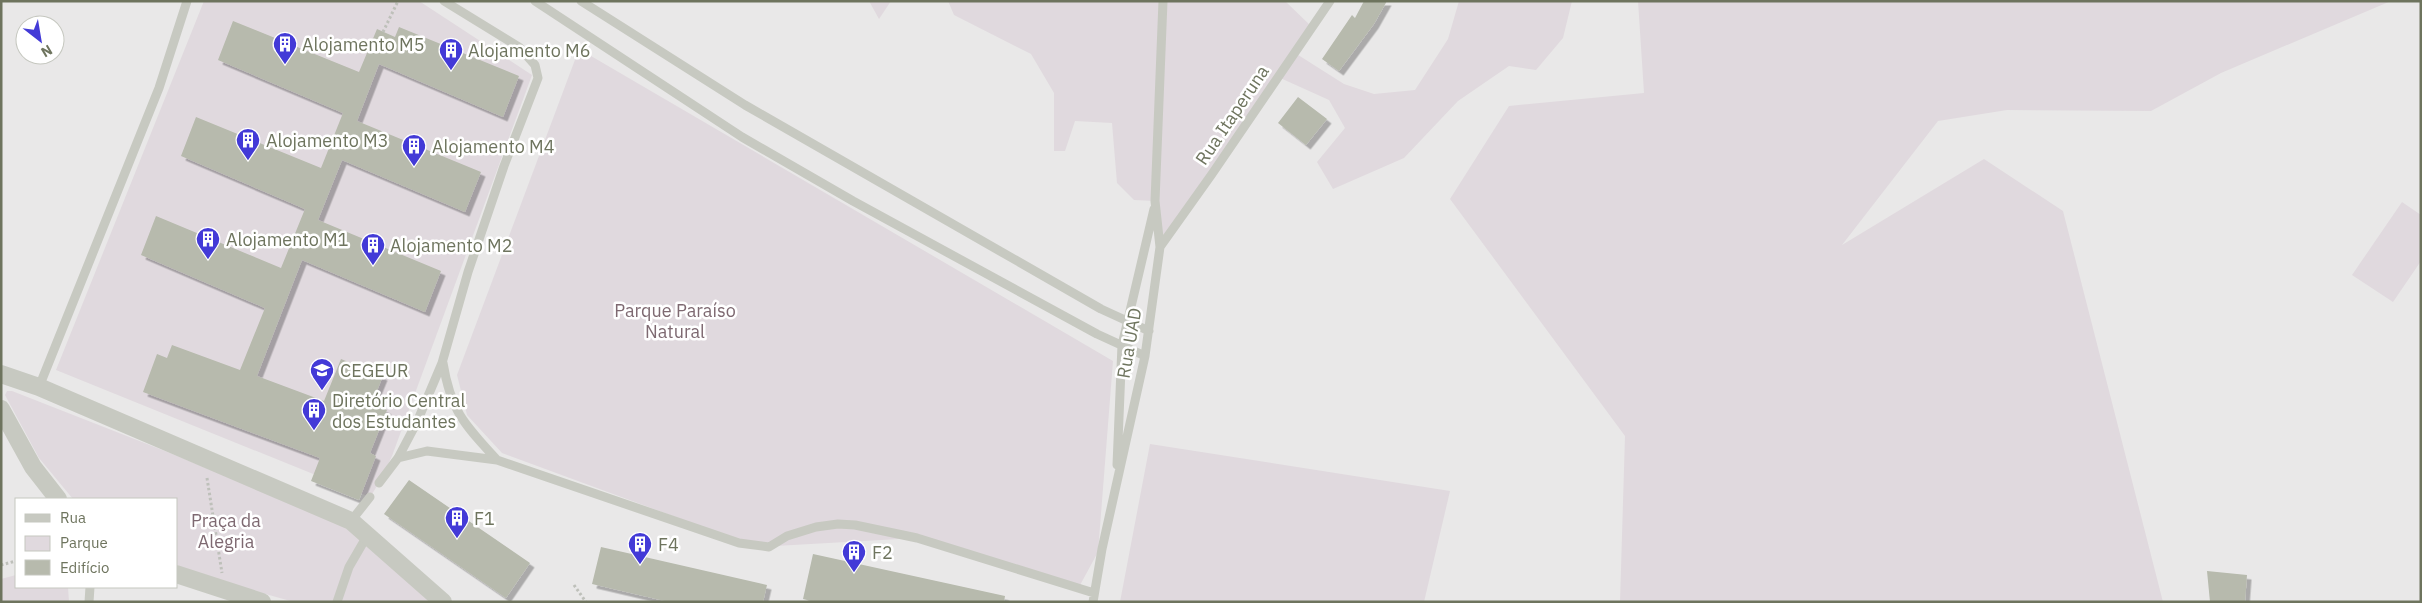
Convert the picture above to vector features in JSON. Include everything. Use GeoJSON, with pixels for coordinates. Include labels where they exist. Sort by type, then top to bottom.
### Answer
{"type":"FeatureCollection","features":[{"type":"Feature","properties":{"kind":"street"},"geometry":{"type":"LineString","coordinates":[[1,374],[39,387],[142,432],[204,456],[351,521],[442,602]]}},
{"type":"Feature","properties":{"kind":"street"},"geometry":{"type":"LineString","coordinates":[[1,409],[33,468],[57,498]]}},
{"type":"Feature","properties":{"kind":"street"},"geometry":{"type":"LineString","coordinates":[[178,575],[262,602]]}},
{"type":"Feature","properties":{"kind":"lane"},"geometry":{"type":"LineString","coordinates":[[39,387],[159,88],[187,1]]}},
{"type":"Feature","properties":{"kind":"lane"},"geometry":{"type":"LineString","coordinates":[[380,483],[398,458],[417,422],[442,363],[468,272],[504,166],[538,78],[535,65],[519,47],[444,1]]}},
{"type":"Feature","properties":{"kind":"lane"},"geometry":{"type":"LineString","coordinates":[[535,1],[742,137],[1097,334],[1145,356]]}},
{"type":"Feature","properties":{"kind":"lane"},"geometry":{"type":"LineString","coordinates":[[581,1],[745,105],[1093,304],[1149,331]]}},
{"type":"Feature","properties":{"kind":"lane","name":"Rua UAD"},"geometry":{"type":"LineString","coordinates":[[1094,597],[1145,356],[1160,246],[1155,201],[1163,1]]}},
{"type":"Feature","properties":{"kind":"lane","name":"Rua Itaperuna"},"geometry":{"type":"LineString","coordinates":[[1160,246],[1212,174],[1330,1]]}},
{"type":"Feature","properties":{"kind":"lane","name":"Rua UAD"},"geometry":{"type":"LineString","coordinates":[[1116,488],[1122,345],[1155,201]]}},
{"type":"Feature","properties":{"kind":"lane"},"geometry":{"type":"LineString","coordinates":[[442,363],[451,400],[470,431],[498,460]]}},
{"type":"Feature","properties":{"kind":"lane"},"geometry":{"type":"LineString","coordinates":[[398,458],[427,451],[498,460],[738,543],[768,547],[787,536],[816,527],[838,524],[855,525],[917,538],[1094,597]]}},
{"type":"Feature","properties":{"kind":"lane"},"geometry":{"type":"LineString","coordinates":[[351,521],[370,497]]}},
{"type":"Feature","properties":{"kind":"lane"},"geometry":{"type":"LineString","coordinates":[[337,602],[349,567],[367,536]]}},
{"type":"Feature","properties":{"kind":"lane"},"geometry":{"type":"LineString","coordinates":[[89,602],[90,588]]}},
{"type":"Feature","properties":{"kind":"path"},"geometry":{"type":"LineString","coordinates":[[383,32],[398,1]]}},
{"type":"Feature","properties":{"kind":"path"},"geometry":{"type":"LineString","coordinates":[[204,456],[225,591]]}},
{"type":"Feature","properties":{"kind":"path"},"geometry":{"type":"LineString","coordinates":[[1,565],[15,560]]}},
{"type":"Feature","properties":{"kind":"path"},"geometry":{"type":"LineString","coordinates":[[574,585],[586,602]]}},
{"type":"Feature","properties":{"kind":"shaded area"},"geometry":{"type":"Polygon","coordinates":[[[1,1],[2421,1],[2421,602],[1,602],[1,1]]]}},
{"type":"Feature","properties":{"kind":"green space"},"geometry":{"type":"Polygon","coordinates":[[[204,1],[419,1],[532,75],[392,456],[370,497],[56,370],[204,1]]]}},
{"type":"Feature","properties":{"kind":"green space"},"geometry":{"type":"Polygon","coordinates":[[[869,1],[891,1],[879,19],[869,1]]]}},
{"type":"Feature","properties":{"kind":"green space"},"geometry":{"type":"Polygon","coordinates":[[[948,1],[1285,1],[1312,27],[1295,53],[1344,84],[1374,94],[1415,90],[1448,39],[1459,1],[1572,1],[1563,38],[1536,70],[1509,66],[1458,101],[1404,158],[1333,189],[1317,162],[1345,128],[1329,100],[1278,77],[1160,247],[1155,201],[1134,200],[1117,183],[1112,123],[1075,121],[1065,151],[1054,151],[1054,93],[1031,54],[954,15],[948,1]]]}},
{"type":"Feature","properties":{"kind":"green space"},"geometry":{"type":"Polygon","coordinates":[[[1638,1],[2391,1],[2221,73],[2151,111],[2007,110],[1938,121],[1842,245],[1984,159],[2063,211],[2163,602],[1620,602],[1625,436],[1450,199],[1509,106],[1644,93],[1638,1]]]}},
{"type":"Feature","properties":{"kind":"green space","name":"Parque Paraíso Natural"},"geometry":{"type":"Polygon","coordinates":[[[579,49],[1113,361],[1098,552],[1079,587],[917,538],[757,547],[502,453],[467,415],[457,375],[579,49]]]}},
{"type":"Feature","properties":{"kind":"green space"},"geometry":{"type":"Polygon","coordinates":[[[2402,202],[2421,215],[2421,261],[2393,302],[2352,275],[2402,202]]]}},
{"type":"Feature","properties":{"kind":"green space","name":"Praça da Alegria"},"geometry":{"type":"Polygon","coordinates":[[[7,391],[12,391],[165,451],[347,526],[430,602],[294,602],[213,579],[178,566],[178,498],[72,498],[39,458],[5,395],[7,391]]]}},
{"type":"Feature","properties":{"kind":"green space"},"geometry":{"type":"Polygon","coordinates":[[[1150,444],[1450,491],[1424,602],[1120,602],[1150,444]]]}},
{"type":"Feature","properties":{"kind":"green space"},"geometry":{"type":"Polygon","coordinates":[[[15,575],[15,588],[68,588],[69,602],[1,602],[1,579],[15,575]]]}},
{"type":"Feature","properties":{"kind":"building"},"geometry":{"type":"Polygon","coordinates":[[[1364,1],[1387,1],[1374,24],[1339,71],[1322,59],[1352,15],[1355,18],[1364,1]]]}},
{"type":"Feature","properties":{"kind":"building"},"geometry":{"type":"Polygon","coordinates":[[[233,21],[359,72],[377,29],[395,37],[399,27],[519,76],[503,117],[379,64],[357,121],[481,172],[465,212],[342,160],[318,220],[441,271],[425,312],[302,260],[257,376],[324,401],[341,359],[383,376],[372,403],[387,410],[370,453],[376,456],[359,500],[311,481],[320,458],[143,392],[157,354],[167,358],[172,345],[240,370],[265,308],[141,255],[156,216],[281,268],[305,209],[181,156],[196,117],[321,168],[343,113],[218,60],[233,21]]]}},
{"type":"Feature","properties":{"kind":"building"},"geometry":{"type":"Polygon","coordinates":[[[1298,97],[1327,119],[1306,145],[1278,123],[1298,97]]]}},
{"type":"Feature","properties":{"kind":"building","name":"F1"},"geometry":{"type":"Polygon","coordinates":[[[409,480],[530,563],[506,598],[384,514],[409,480]]]}},
{"type":"Feature","properties":{"kind":"building","name":"F4"},"geometry":{"type":"Polygon","coordinates":[[[601,547],[767,585],[763,602],[669,602],[592,584],[601,547]]]}},
{"type":"Feature","properties":{"kind":"building","name":"F2"},"geometry":{"type":"Polygon","coordinates":[[[813,554],[1005,596],[1004,602],[815,602],[803,599],[813,554]]]}},
{"type":"Feature","properties":{"kind":"building"},"geometry":{"type":"Polygon","coordinates":[[[2207,571],[2247,575],[2245,602],[2210,602],[2207,571]]]}},
{"type":"Feature","properties":{"kind":"place","name":"Alojamento M5"},"geometry":{"type":"Point","coordinates":[285,65]}},
{"type":"Feature","properties":{"kind":"place","name":"Alojamento M6"},"geometry":{"type":"Point","coordinates":[451,71]}},
{"type":"Feature","properties":{"kind":"place","name":"Alojamento M3"},"geometry":{"type":"Point","coordinates":[248,161]}},
{"type":"Feature","properties":{"kind":"place","name":"Alojamento M4"},"geometry":{"type":"Point","coordinates":[414,167]}},
{"type":"Feature","properties":{"kind":"place","name":"Alojamento M1"},"geometry":{"type":"Point","coordinates":[208,260]}},
{"type":"Feature","properties":{"kind":"place","name":"Alojamento M2"},"geometry":{"type":"Point","coordinates":[373,266]}},
{"type":"Feature","properties":{"kind":"place","name":"CEGEUR"},"geometry":{"type":"Point","coordinates":[322,391]}},
{"type":"Feature","properties":{"kind":"place","name":"Diretório Central dos Estudantes"},"geometry":{"type":"Point","coordinates":[314,431]}},
{"type":"Feature","properties":{"kind":"place","name":"F1"},"geometry":{"type":"Point","coordinates":[457,539]}},
{"type":"Feature","properties":{"kind":"place","name":"F4"},"geometry":{"type":"Point","coordinates":[640,565]}},
{"type":"Feature","properties":{"kind":"place","name":"F2"},"geometry":{"type":"Point","coordinates":[854,573]}}]}
